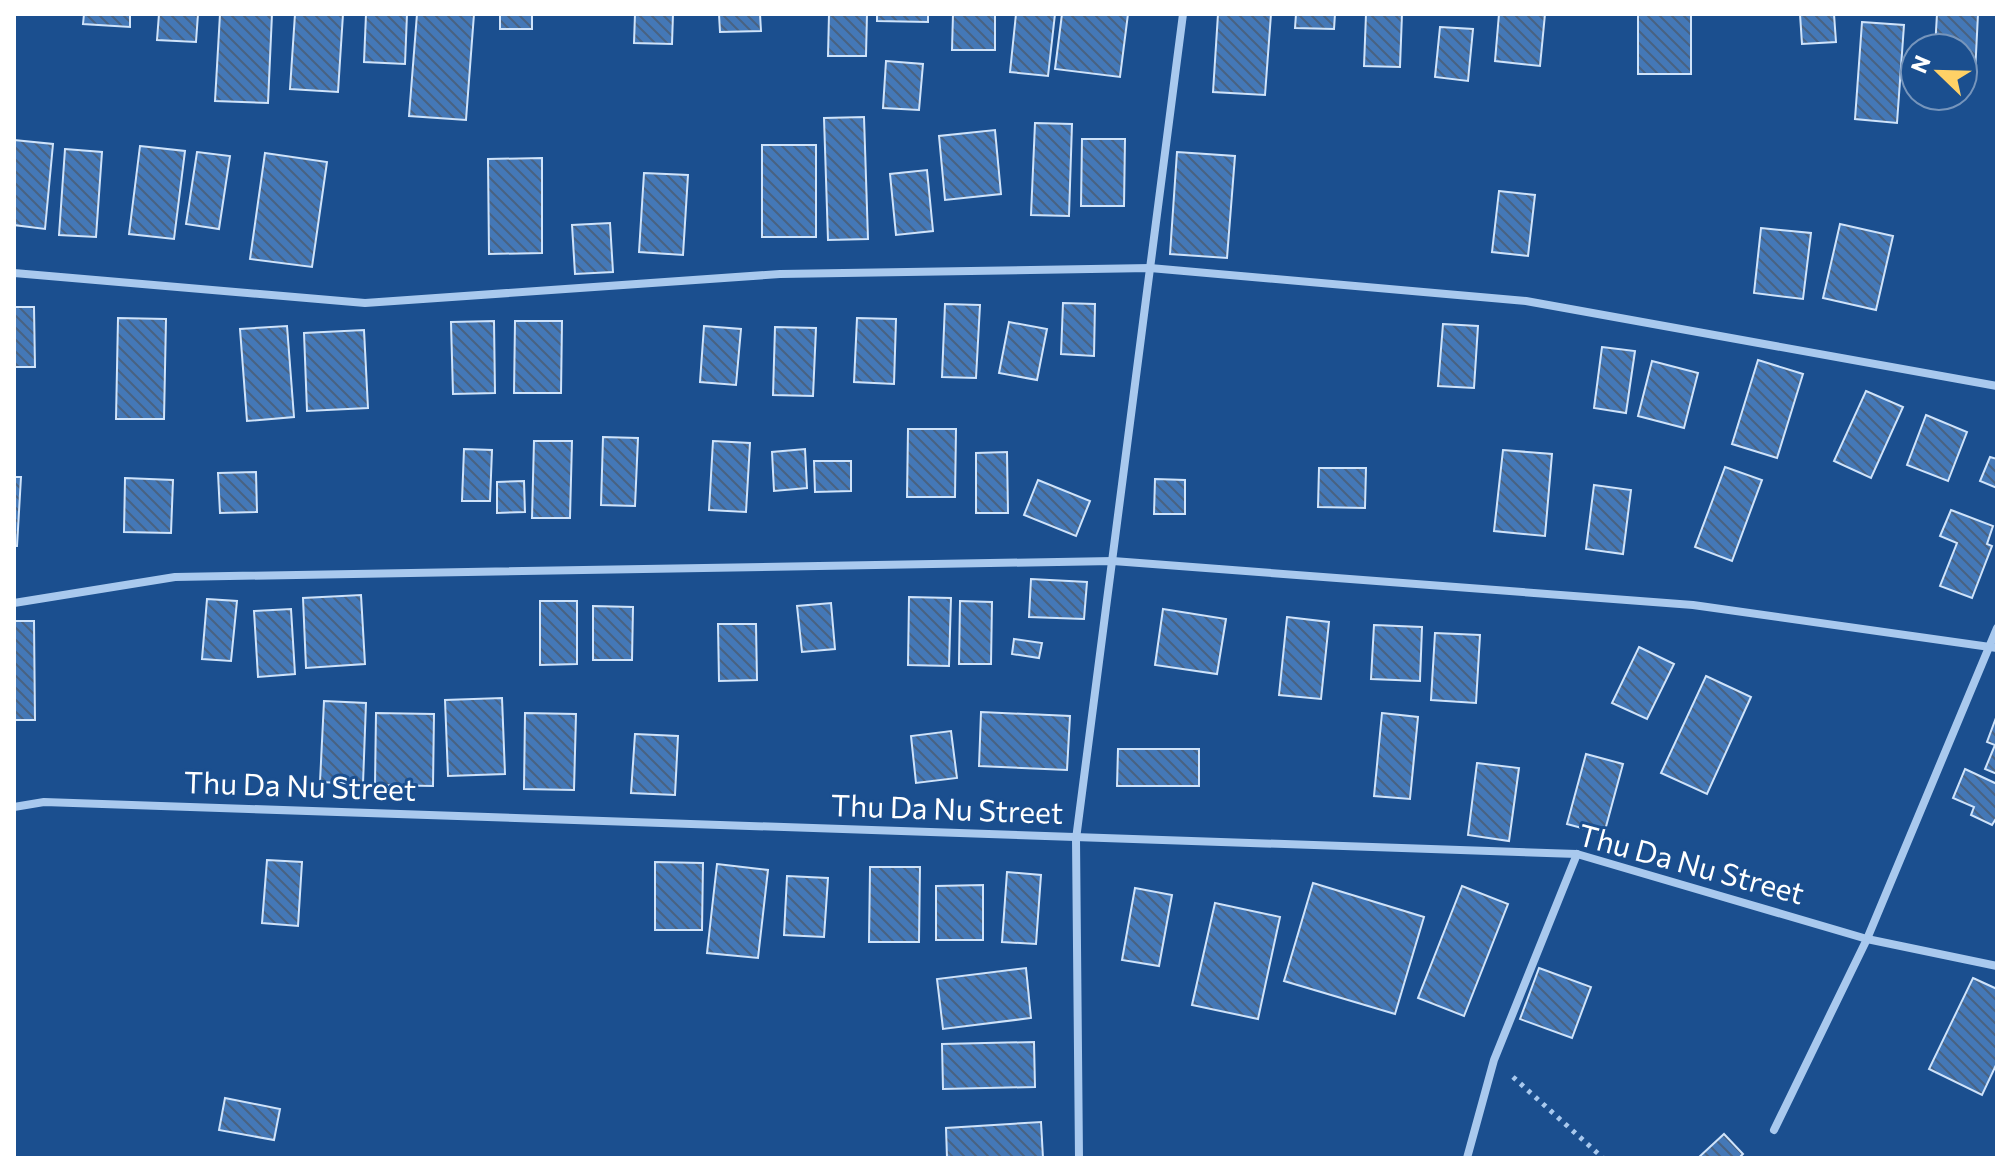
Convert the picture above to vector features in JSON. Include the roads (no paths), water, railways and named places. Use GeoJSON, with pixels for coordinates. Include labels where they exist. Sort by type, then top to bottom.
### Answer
{"type":"FeatureCollection","features":[{"type":"Feature","properties":{"kind":"street"},"geometry":{"type":"LineString","coordinates":[[1079,1158],[1076,839],[1183,14]]}},
{"type":"Feature","properties":{"kind":"street"},"geometry":{"type":"LineString","coordinates":[[14,273],[365,303],[780,274],[1150,268],[1526,301],[1997,386]]}},
{"type":"Feature","properties":{"kind":"street"},"geometry":{"type":"LineString","coordinates":[[14,603],[175,577],[1113,561],[1693,605],[1993,648]]}},
{"type":"Feature","properties":{"kind":"street"},"geometry":{"type":"LineString","coordinates":[[1774,1130],[1867,939],[1993,648],[1997,628]]}},
{"type":"Feature","properties":{"kind":"street","name":"Thu Da Nu Street"},"geometry":{"type":"LineString","coordinates":[[14,807],[44,802],[1577,854],[1867,939],[1997,966]]}},
{"type":"Feature","properties":{"kind":"street"},"geometry":{"type":"LineString","coordinates":[[1467,1158],[1494,1060],[1577,854]]}}]}
